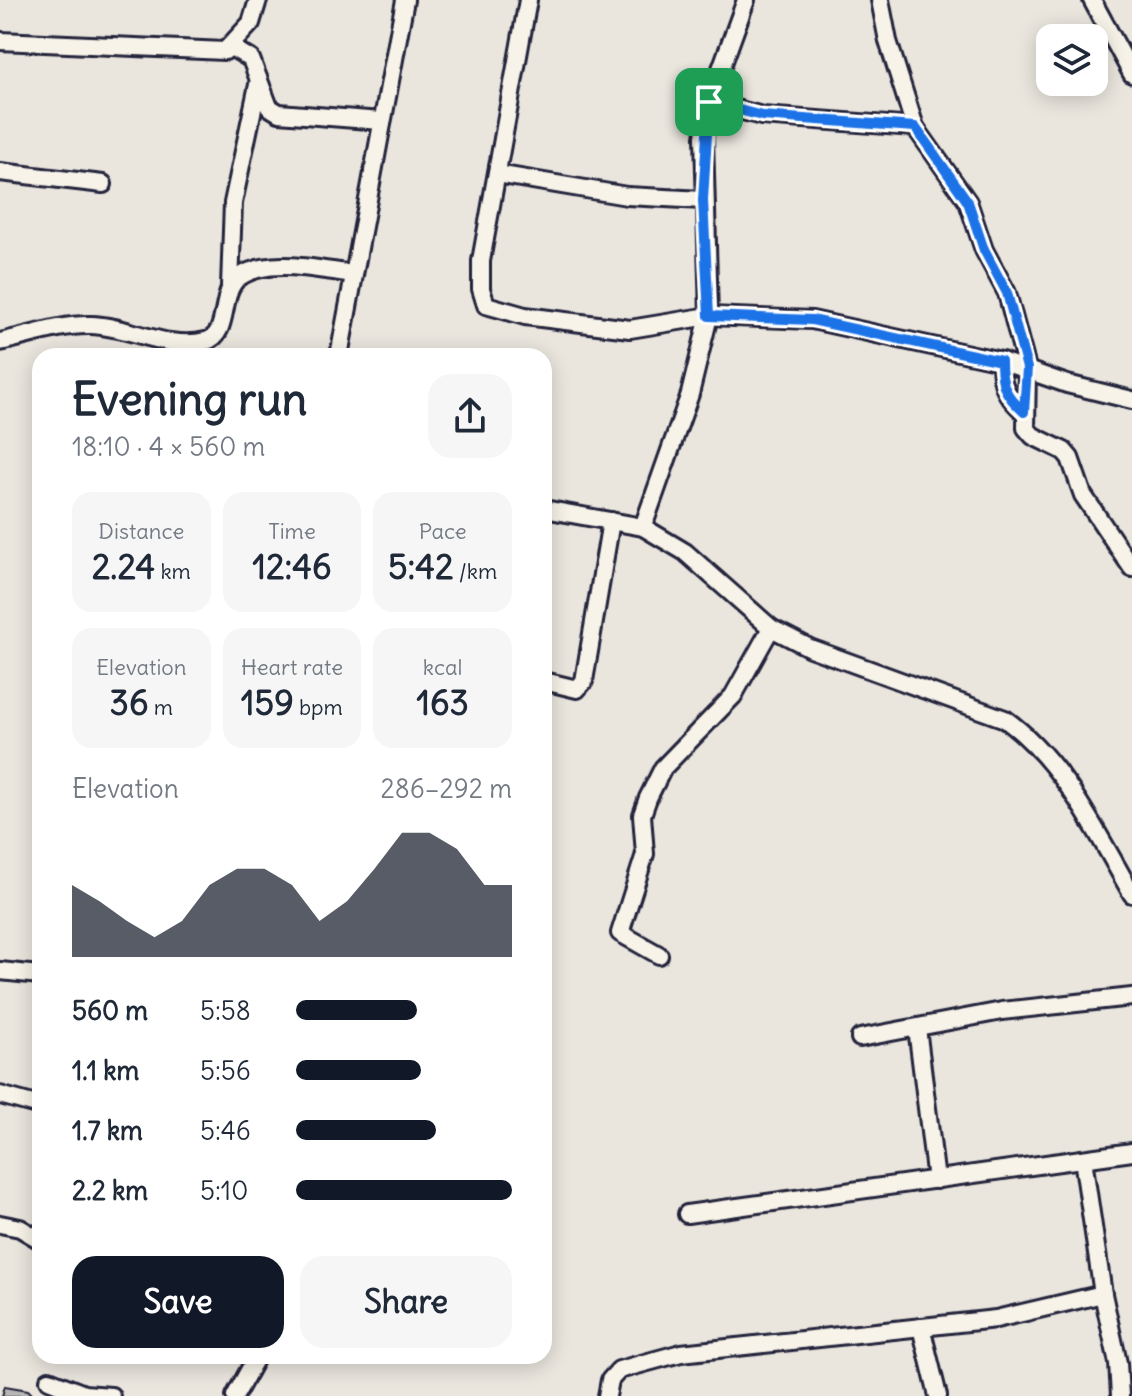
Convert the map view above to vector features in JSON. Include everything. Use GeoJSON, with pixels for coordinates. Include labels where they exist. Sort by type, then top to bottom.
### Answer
{"type":"FeatureCollection","features":[{"type":"Feature","properties":{"kind":"street"},"geometry":{"type":"LineString","coordinates":[[0,41],[225,51],[251,23],[258,0]]}},
{"type":"Feature","properties":{"kind":"street"},"geometry":{"type":"LineString","coordinates":[[340,348],[405,0]]}},
{"type":"Feature","properties":{"kind":"street"},"geometry":{"type":"LineString","coordinates":[[528,0],[481,261],[481,289],[486,305],[525,316],[630,329],[709,316],[812,320],[1001,361],[1067,384],[1132,400]]}},
{"type":"Feature","properties":{"kind":"street"},"geometry":{"type":"LineString","coordinates":[[643,527],[690,394],[709,316],[703,200],[709,102],[746,0]]}},
{"type":"Feature","properties":{"kind":"street"},"geometry":{"type":"LineString","coordinates":[[880,0],[888,41],[915,127],[968,202],[984,250],[1007,293],[1027,368],[1026,428],[1033,436],[1064,451],[1070,458],[1083,495],[1132,568]]}},
{"type":"Feature","properties":{"kind":"street"},"geometry":{"type":"LineString","coordinates":[[1092,0],[1132,74]]}},
{"type":"Feature","properties":{"kind":"street"},"geometry":{"type":"LineString","coordinates":[[231,47],[251,59],[269,107],[279,113],[381,121]]}},
{"type":"Feature","properties":{"kind":"street"},"geometry":{"type":"LineString","coordinates":[[0,342],[92,325],[169,342],[209,341],[217,334],[230,286],[233,203],[259,80]]}},
{"type":"Feature","properties":{"kind":"street"},"geometry":{"type":"LineString","coordinates":[[709,102],[762,116],[915,127]]}},
{"type":"Feature","properties":{"kind":"street"},"geometry":{"type":"LineString","coordinates":[[0,172],[103,184]]}},
{"type":"Feature","properties":{"kind":"street"},"geometry":{"type":"LineString","coordinates":[[497,174],[627,196],[703,200]]}},
{"type":"Feature","properties":{"kind":"street"},"geometry":{"type":"LineString","coordinates":[[230,286],[240,277],[272,267],[353,274]]}},
{"type":"Feature","properties":{"kind":"street"},"geometry":{"type":"LineString","coordinates":[[1001,361],[1001,385],[1005,396],[1024,412]]}},
{"type":"Feature","properties":{"kind":"street"},"geometry":{"type":"LineString","coordinates":[[552,510],[643,527],[685,552],[771,628],[810,648],[1005,719],[1024,732],[1081,806],[1132,894]]}},
{"type":"Feature","properties":{"kind":"street"},"geometry":{"type":"LineString","coordinates":[[552,683],[577,689],[584,681],[611,521]]}},
{"type":"Feature","properties":{"kind":"street"},"geometry":{"type":"LineString","coordinates":[[659,955],[620,933],[645,854],[642,815],[663,768],[733,696],[771,628]]}},
{"type":"Feature","properties":{"kind":"street"},"geometry":{"type":"LineString","coordinates":[[0,971],[32,974]]}},
{"type":"Feature","properties":{"kind":"street"},"geometry":{"type":"LineString","coordinates":[[860,1038],[1002,1011],[1132,997]]}},
{"type":"Feature","properties":{"kind":"street"},"geometry":{"type":"LineString","coordinates":[[917,1028],[936,1180]]}},
{"type":"Feature","properties":{"kind":"street"},"geometry":{"type":"LineString","coordinates":[[0,1095],[32,1104]]}},
{"type":"Feature","properties":{"kind":"street"},"geometry":{"type":"LineString","coordinates":[[687,1214],[1132,1152]]}},
{"type":"Feature","properties":{"kind":"street"},"geometry":{"type":"LineString","coordinates":[[1083,1159],[1103,1294],[1118,1363],[1120,1396]]}},
{"type":"Feature","properties":{"kind":"street"},"geometry":{"type":"LineString","coordinates":[[0,1224],[20,1228],[32,1235]]}},
{"type":"Feature","properties":{"kind":"street"},"geometry":{"type":"LineString","coordinates":[[607,1396],[610,1380],[619,1370],[681,1353],[996,1319],[1103,1294]]}},
{"type":"Feature","properties":{"kind":"street"},"geometry":{"type":"LineString","coordinates":[[921,1327],[938,1396]]}},
{"type":"Feature","properties":{"kind":"street"},"geometry":{"type":"LineString","coordinates":[[235,1396],[253,1364]]}},
{"type":"Feature","properties":{"kind":"street"},"geometry":{"type":"LineString","coordinates":[[49,1380],[84,1394],[111,1396]]}},
{"type":"Feature","properties":{"kind":"building"},"geometry":{"type":"Polygon","coordinates":[[[5,1386],[28,1390],[34,1396],[2,1396],[5,1386]]]}},
{"type":"Feature","properties":{"kind":"route"},"geometry":{"type":"LineString","coordinates":[[709,102],[762,116],[915,127],[968,202],[984,250],[1007,293],[1027,368],[1024,412],[1005,396],[1001,385],[1001,361],[812,320],[709,316],[703,200],[704,137],[709,102]]}}]}
